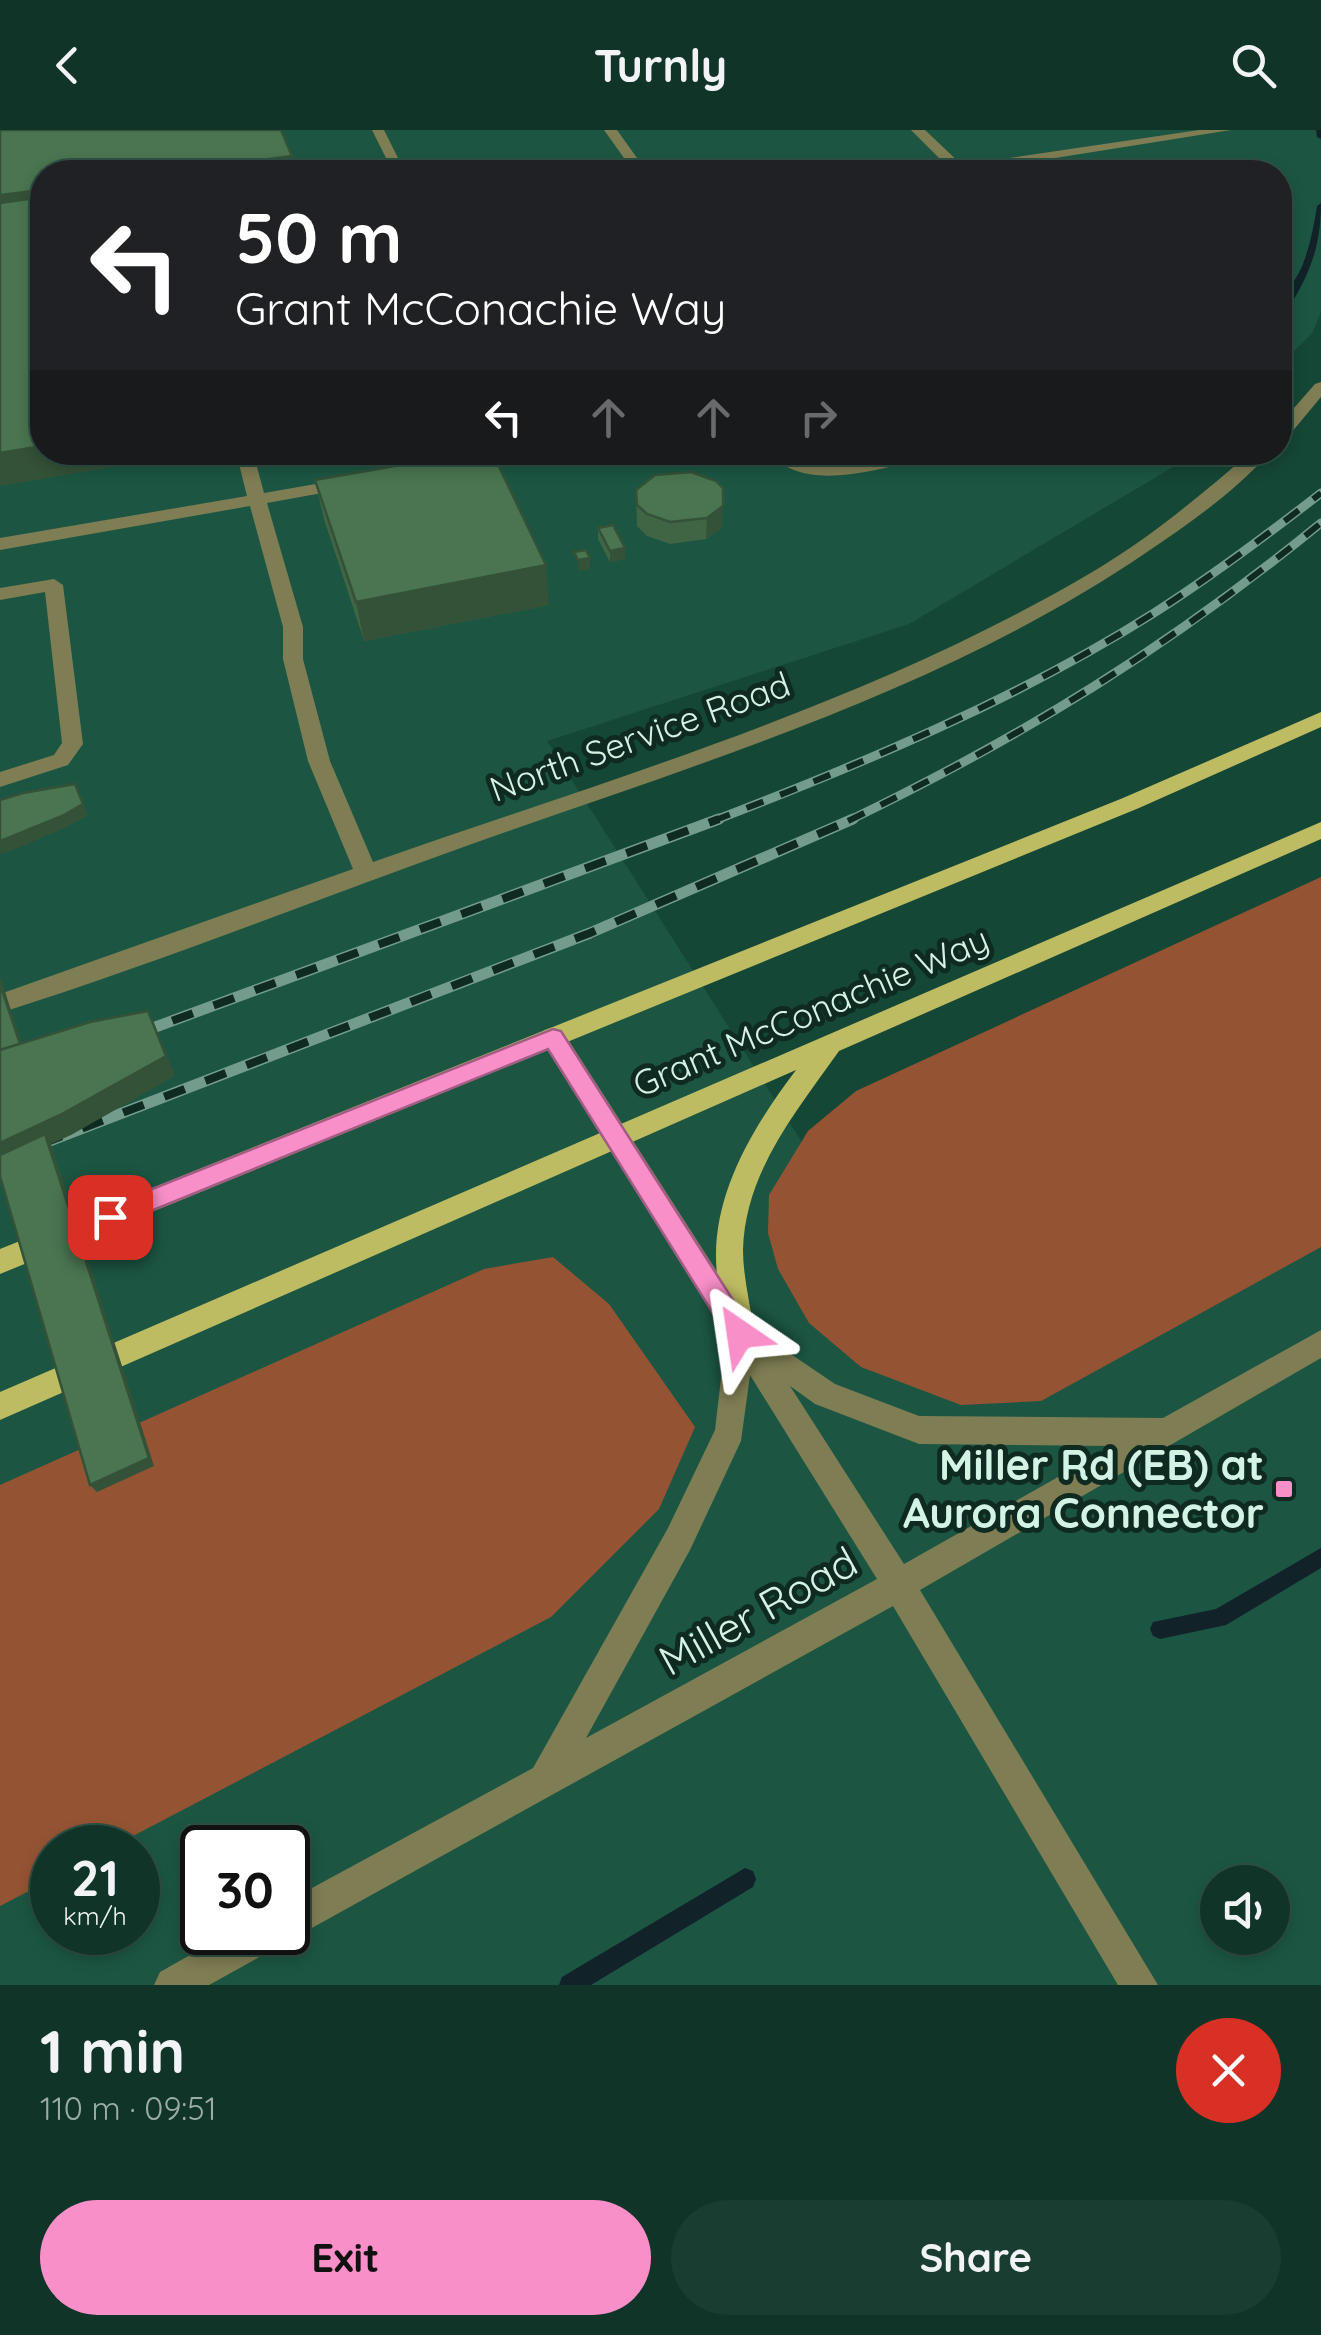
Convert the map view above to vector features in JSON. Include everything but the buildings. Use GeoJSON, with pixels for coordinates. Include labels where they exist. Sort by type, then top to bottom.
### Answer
{"type":"FeatureCollection","features":[{"type":"Feature","properties":{"kind":"main road","name":"Grant McConachie Way"},"geometry":{"type":"LineString","coordinates":[[0,1262],[1131,804],[1321,719]]}},
{"type":"Feature","properties":{"kind":"main road","name":"Grant McConachie Way"},"geometry":{"type":"LineString","coordinates":[[0,1406],[1321,830]]}},
{"type":"Feature","properties":{"kind":"main road"},"geometry":{"type":"LineString","coordinates":[[740,1334],[730,1242],[745,1185],[776,1114],[831,1044]]}},
{"type":"Feature","properties":{"kind":"street"},"geometry":{"type":"LineString","coordinates":[[378,130],[393,160]]}},
{"type":"Feature","properties":{"kind":"street"},"geometry":{"type":"LineString","coordinates":[[610,130],[633,160]]}},
{"type":"Feature","properties":{"kind":"street"},"geometry":{"type":"LineString","coordinates":[[917,130],[942,160]]}},
{"type":"Feature","properties":{"kind":"street"},"geometry":{"type":"LineString","coordinates":[[1025,160],[1225,130]]}},
{"type":"Feature","properties":{"kind":"street"},"geometry":{"type":"LineString","coordinates":[[1292,421],[1321,387]]}},
{"type":"Feature","properties":{"kind":"street"},"geometry":{"type":"LineString","coordinates":[[248,465],[293,628],[293,658],[319,761],[366,873]]}},
{"type":"Feature","properties":{"kind":"street"},"geometry":{"type":"LineString","coordinates":[[450,466],[456,465]]}},
{"type":"Feature","properties":{"kind":"street"},"geometry":{"type":"LineString","coordinates":[[789,465],[815,472],[856,465]]}},
{"type":"Feature","properties":{"kind":"street","name":"North Service Road"},"geometry":{"type":"LineString","coordinates":[[0,1004],[701,754],[952,652],[1122,562],[1199,507],[1247,465]]}},
{"type":"Feature","properties":{"kind":"street"},"geometry":{"type":"LineString","coordinates":[[0,544],[373,479]]}},
{"type":"Feature","properties":{"kind":"street"},"geometry":{"type":"LineString","coordinates":[[0,594],[54,584],[73,744],[61,760],[0,780]]}},
{"type":"Feature","properties":{"kind":"street"},"geometry":{"type":"LineString","coordinates":[[553,1038],[899,1585],[1139,1985]]}},
{"type":"Feature","properties":{"kind":"street"},"geometry":{"type":"LineString","coordinates":[[740,1334],[825,1394],[919,1430],[1165,1432]]}},
{"type":"Feature","properties":{"kind":"street"},"geometry":{"type":"LineString","coordinates":[[545,1779],[679,1539],[730,1432],[740,1334]]}},
{"type":"Feature","properties":{"kind":"street","name":"Miller Road"},"geometry":{"type":"LineString","coordinates":[[310,1910],[899,1585],[1321,1343]]}},
{"type":"Feature","properties":{"kind":"street"},"geometry":{"type":"LineString","coordinates":[[173,1985],[227,1955]]}},
{"type":"Feature","properties":{"kind":"shaded area"},"geometry":{"type":"Polygon","coordinates":[[[0,130],[1321,130],[1321,312],[1312,333],[1292,353],[1292,160],[30,160],[30,465],[1176,465],[909,624],[547,741],[915,1320],[1321,1112],[1321,1985],[0,1985],[0,130]]]}},
{"type":"Feature","properties":{"kind":"shaded area"},"geometry":{"type":"Polygon","coordinates":[[[1321,877],[1321,1247],[1041,1401],[961,1405],[861,1367],[809,1323],[778,1269],[768,1233],[769,1195],[808,1131],[856,1091],[1321,877]]]}},
{"type":"Feature","properties":{"kind":"shaded area"},"geometry":{"type":"Polygon","coordinates":[[[553,1257],[609,1304],[695,1427],[659,1509],[551,1617],[154,1825],[30,1825],[30,1890],[0,1906],[0,1485],[484,1269],[553,1257]]]}},
{"type":"Feature","properties":{"kind":"waterway"},"geometry":{"type":"LineString","coordinates":[[1320,130],[1321,137]]}},
{"type":"Feature","properties":{"kind":"waterway"},"geometry":{"type":"LineString","coordinates":[[1292,294],[1316,236],[1321,206]]}},
{"type":"Feature","properties":{"kind":"waterway"},"geometry":{"type":"LineString","coordinates":[[1160,1629],[1219,1618],[1321,1557]]}},
{"type":"Feature","properties":{"kind":"waterway"},"geometry":{"type":"LineString","coordinates":[[570,1985],[745,1879]]}},
{"type":"Feature","properties":{"kind":"railway"},"geometry":{"type":"LineString","coordinates":[[713,821],[883,753],[994,702],[1102,645],[1176,599],[1321,493]]}},
{"type":"Feature","properties":{"kind":"railway"},"geometry":{"type":"LineString","coordinates":[[848,821],[975,756],[1094,687],[1208,610],[1321,523]]}},
{"type":"Feature","properties":{"kind":"railway"},"geometry":{"type":"LineString","coordinates":[[131,1036],[719,819]]}},
{"type":"Feature","properties":{"kind":"railway"},"geometry":{"type":"LineString","coordinates":[[0,1160],[590,933],[853,819]]}},
{"type":"Feature","properties":{"kind":"place","name":"Miller Rd (EB) at Aurora Connector"},"geometry":{"type":"Point","coordinates":[1284,1489]}},
{"type":"Feature","properties":{"kind":"route"},"geometry":{"type":"LineString","coordinates":[[110,1217],[553,1038],[740,1334]]}}]}
